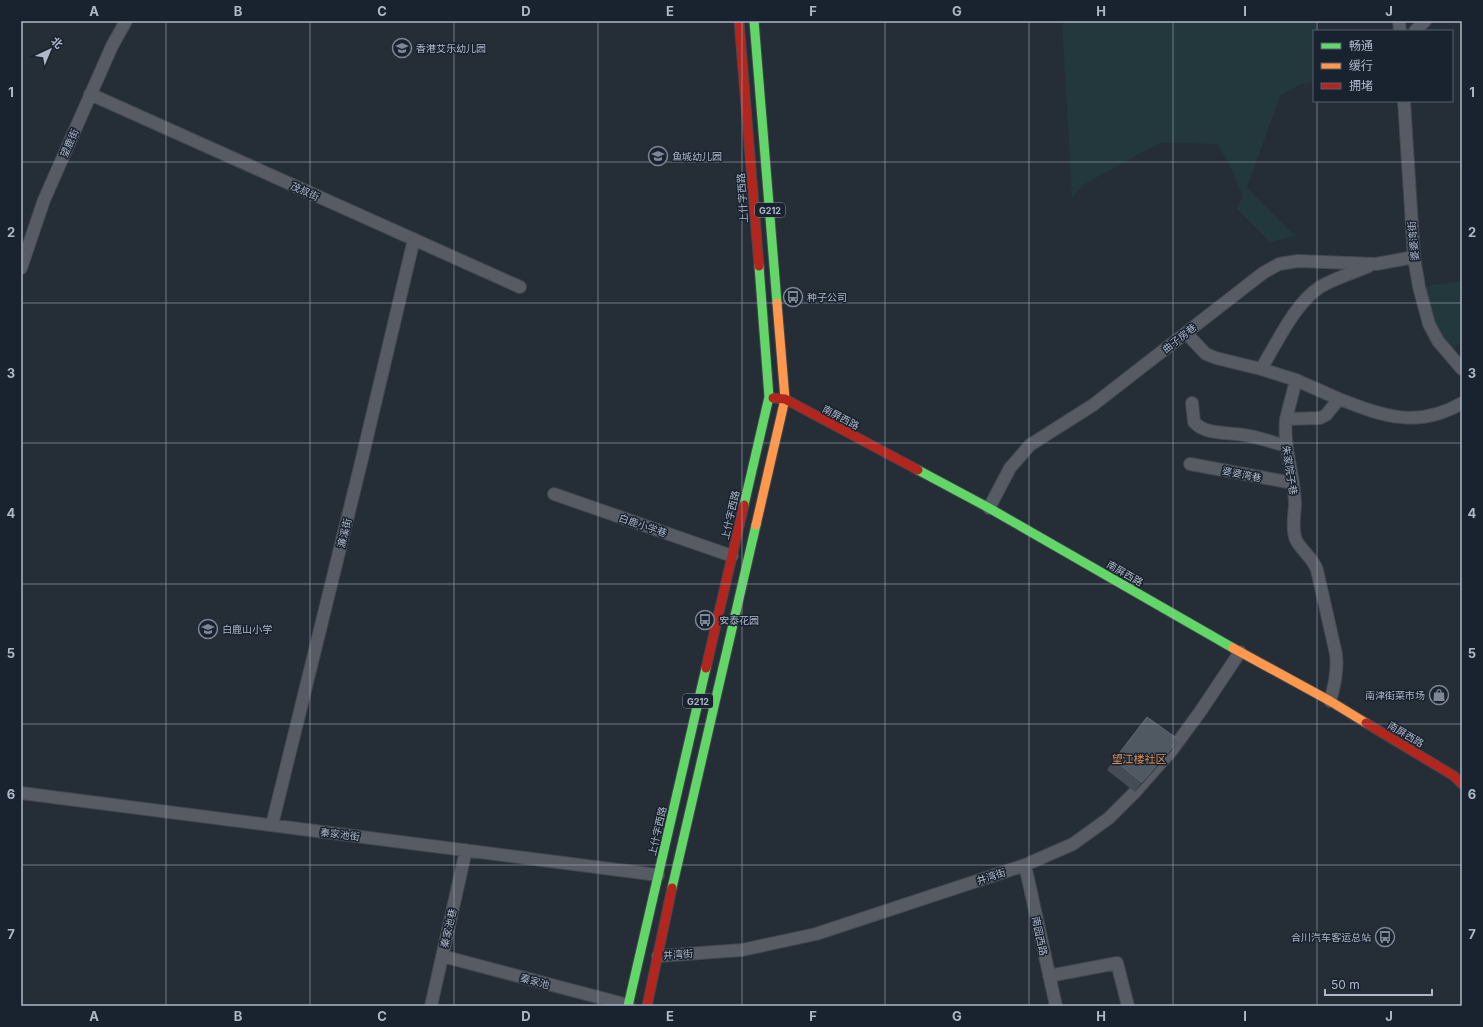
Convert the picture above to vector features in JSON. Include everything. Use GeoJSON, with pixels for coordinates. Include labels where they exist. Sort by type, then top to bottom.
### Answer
{"type":"FeatureCollection","features":[{"type":"Feature","properties":{"kind":"main road","name":"上什字西路"},"geometry":{"type":"LineString","coordinates":[[628,1006],[769,397],[739,21]]}},
{"type":"Feature","properties":{"kind":"main road","name":"G212"},"geometry":{"type":"LineString","coordinates":[[647,1006],[674,879],[785,399],[754,21]]}},
{"type":"Feature","properties":{"kind":"main road","name":"南屏西路"},"geometry":{"type":"LineString","coordinates":[[769,397],[785,399],[989,508],[1240,652],[1330,701],[1454,776],[1462,784]]}},
{"type":"Feature","properties":{"kind":"street","name":"望鹿街"},"geometry":{"type":"LineString","coordinates":[[21,268],[44,200],[90,94],[112,46],[126,21]]}},
{"type":"Feature","properties":{"kind":"street"},"geometry":{"type":"LineString","coordinates":[[1416,30],[1425,21]]}},
{"type":"Feature","properties":{"kind":"street","name":"茂叔街"},"geometry":{"type":"LineString","coordinates":[[90,94],[520,287]]}},
{"type":"Feature","properties":{"kind":"street","name":"婆婆湾街"},"geometry":{"type":"LineString","coordinates":[[1404,102],[1414,257],[1419,287],[1430,324],[1438,341],[1462,369]]}},
{"type":"Feature","properties":{"kind":"street","name":"濂溪街"},"geometry":{"type":"LineString","coordinates":[[272,825],[414,240]]}},
{"type":"Feature","properties":{"kind":"street","name":"曲子房巷"},"geometry":{"type":"LineString","coordinates":[[989,508],[1010,468],[1030,444],[1092,405],[1263,273],[1279,264],[1298,260],[1376,264],[1414,257]]}},
{"type":"Feature","properties":{"kind":"street"},"geometry":{"type":"LineString","coordinates":[[1261,369],[1298,308],[1308,296],[1326,284],[1376,264]]}},
{"type":"Feature","properties":{"kind":"street"},"geometry":{"type":"LineString","coordinates":[[1186,333],[1206,354],[1296,380],[1338,399],[1390,417],[1408,418],[1432,415],[1446,411],[1462,402]]}},
{"type":"Feature","properties":{"kind":"street","name":"朱家院子巷"},"geometry":{"type":"LineString","coordinates":[[1296,380],[1286,419],[1286,446],[1295,496],[1294,529],[1296,539],[1315,563],[1336,654],[1338,668],[1336,683],[1330,701]]}},
{"type":"Feature","properties":{"kind":"street"},"geometry":{"type":"LineString","coordinates":[[1286,419],[1320,418],[1333,409],[1338,399]]}},
{"type":"Feature","properties":{"kind":"street"},"geometry":{"type":"LineString","coordinates":[[1192,403],[1194,422],[1197,426],[1220,432],[1245,435],[1286,446]]}},
{"type":"Feature","properties":{"kind":"street","name":"婆婆湾巷"},"geometry":{"type":"LineString","coordinates":[[1190,464],[1293,484]]}},
{"type":"Feature","properties":{"kind":"street","name":"白鹿小学巷"},"geometry":{"type":"LineString","coordinates":[[554,494],[732,556]]}},
{"type":"Feature","properties":{"kind":"street","name":"井湾街"},"geometry":{"type":"LineString","coordinates":[[658,956],[742,950],[816,934],[1025,865],[1073,844],[1109,818],[1135,792],[1172,750],[1200,712],[1240,652]]}},
{"type":"Feature","properties":{"kind":"street","name":"秦家池街"},"geometry":{"type":"LineString","coordinates":[[21,793],[658,874]]}},
{"type":"Feature","properties":{"kind":"street","name":"秦家池巷"},"geometry":{"type":"LineString","coordinates":[[430,1006],[466,850]]}},
{"type":"Feature","properties":{"kind":"street","name":"南园西路"},"geometry":{"type":"LineString","coordinates":[[1025,865],[1056,1006]]}},
{"type":"Feature","properties":{"kind":"street","name":"秦家池"},"geometry":{"type":"LineString","coordinates":[[442,956],[628,1006]]}},
{"type":"Feature","properties":{"kind":"street"},"geometry":{"type":"LineString","coordinates":[[1049,976],[1117,963],[1128,1006]]}},
{"type":"Feature","properties":{"kind":"green space"},"geometry":{"type":"Polygon","coordinates":[[[1062,21],[1316,21],[1317,30],[1313,30],[1313,82],[1299,85],[1280,96],[1247,188],[1295,236],[1270,242],[1236,208],[1243,197],[1231,168],[1217,144],[1159,143],[1085,184],[1072,198],[1062,21]]]}},
{"type":"Feature","properties":{"kind":"green space"},"geometry":{"type":"Polygon","coordinates":[[[1462,281],[1462,341],[1448,354],[1419,287],[1462,281]]]}},
{"type":"Feature","properties":{"kind":"building"},"geometry":{"type":"Polygon","coordinates":[[[1147,717],[1179,740],[1142,782],[1114,760],[1147,717]]]}},
{"type":"Feature","properties":{"kind":"traffic: fast"},"geometry":{"type":"LineString","coordinates":[[754,21],[777,303]]}},
{"type":"Feature","properties":{"kind":"traffic: fast"},"geometry":{"type":"LineString","coordinates":[[744,505],[769,397],[759,266]]}},
{"type":"Feature","properties":{"kind":"traffic: fast"},"geometry":{"type":"LineString","coordinates":[[918,470],[989,508],[1233,648]]}},
{"type":"Feature","properties":{"kind":"traffic: fast"},"geometry":{"type":"LineString","coordinates":[[672,888],[756,525]]}},
{"type":"Feature","properties":{"kind":"traffic: fast"},"geometry":{"type":"LineString","coordinates":[[628,1006],[706,668]]}},
{"type":"Feature","properties":{"kind":"traffic: slow"},"geometry":{"type":"LineString","coordinates":[[756,525],[785,399],[777,303]]}},
{"type":"Feature","properties":{"kind":"traffic: slow"},"geometry":{"type":"LineString","coordinates":[[1233,648],[1330,701],[1366,723]]}},
{"type":"Feature","properties":{"kind":"traffic: jam"},"geometry":{"type":"LineString","coordinates":[[739,21],[759,266]]}},
{"type":"Feature","properties":{"kind":"traffic: jam"},"geometry":{"type":"LineString","coordinates":[[773,398],[785,399],[918,470]]}},
{"type":"Feature","properties":{"kind":"traffic: jam"},"geometry":{"type":"LineString","coordinates":[[706,668],[744,505]]}},
{"type":"Feature","properties":{"kind":"traffic: jam"},"geometry":{"type":"LineString","coordinates":[[1366,723],[1454,776],[1462,784]]}},
{"type":"Feature","properties":{"kind":"traffic: jam"},"geometry":{"type":"LineString","coordinates":[[647,1006],[672,888]]}},
{"type":"Feature","properties":{"kind":"place","name":"香港艾乐幼儿园"},"geometry":{"type":"Point","coordinates":[402,48]}},
{"type":"Feature","properties":{"kind":"place","name":"鱼城幼儿园"},"geometry":{"type":"Point","coordinates":[658,156]}},
{"type":"Feature","properties":{"kind":"place","name":"种子公司"},"geometry":{"type":"Point","coordinates":[793,297]}},
{"type":"Feature","properties":{"kind":"place","name":"安泰花园"},"geometry":{"type":"Point","coordinates":[705,620]}},
{"type":"Feature","properties":{"kind":"place","name":"白鹿山小学"},"geometry":{"type":"Point","coordinates":[208,629]}},
{"type":"Feature","properties":{"kind":"place","name":"南津街菜市场"},"geometry":{"type":"Point","coordinates":[1439,695]}},
{"type":"Feature","properties":{"kind":"place","name":"合川汽车客运总站"},"geometry":{"type":"Point","coordinates":[1385,937]}},
{"type":"Feature","properties":{"kind":"district","name":"望江楼社区"},"geometry":{"type":"Point","coordinates":[1139,759]}}]}
